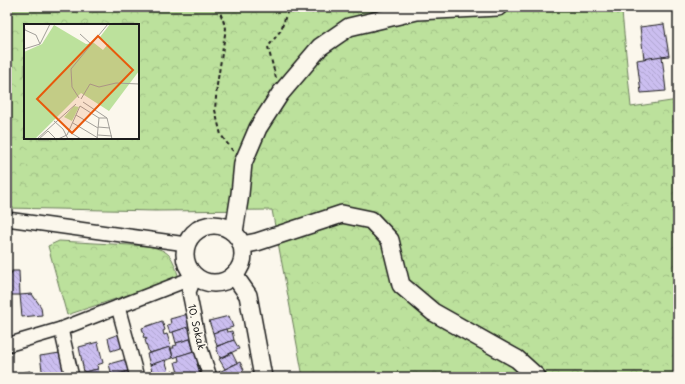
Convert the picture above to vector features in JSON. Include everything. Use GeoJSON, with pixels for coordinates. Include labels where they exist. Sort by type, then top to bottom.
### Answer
{"type":"FeatureCollection","features":[{"type":"Feature","properties":{"kind":"street"},"geometry":{"type":"LineString","coordinates":[[498,7],[417,11],[349,27],[320,47],[280,94],[258,128],[243,163],[238,239],[243,253],[242,262],[239,269],[234,275],[223,281],[211,283],[203,281],[195,277],[189,270],[185,262],[184,253],[190,236],[198,229],[206,225],[216,224],[225,226],[238,239],[258,242],[342,214],[371,220],[390,240],[401,285],[433,312],[517,359],[537,377]]}},
{"type":"Feature","properties":{"kind":"street"},"geometry":{"type":"LineString","coordinates":[[7,220],[186,244]]}},
{"type":"Feature","properties":{"kind":"street"},"geometry":{"type":"LineString","coordinates":[[234,275],[248,295],[263,377]]}},
{"type":"Feature","properties":{"kind":"street"},"geometry":{"type":"LineString","coordinates":[[7,344],[61,329],[195,277]]}},
{"type":"Feature","properties":{"kind":"street","name":"10. Sokak"},"geometry":{"type":"LineString","coordinates":[[195,277],[189,292],[200,346],[210,377]]}},
{"type":"Feature","properties":{"kind":"street"},"geometry":{"type":"LineString","coordinates":[[118,307],[137,377]]}},
{"type":"Feature","properties":{"kind":"street"},"geometry":{"type":"LineString","coordinates":[[61,329],[72,377]]}},
{"type":"Feature","properties":{"kind":"path"},"geometry":{"type":"LineString","coordinates":[[218,7],[226,28],[217,85],[215,110],[221,135],[243,163]]}},
{"type":"Feature","properties":{"kind":"path"},"geometry":{"type":"LineString","coordinates":[[280,94],[268,47],[281,30],[290,7]]}},
{"type":"Feature","properties":{"kind":"green space"},"geometry":{"type":"Polygon","coordinates":[[[7,7],[615,7],[622,12],[631,107],[678,100],[678,377],[303,377],[272,210],[155,211],[7,208],[7,7]]]}},
{"type":"Feature","properties":{"kind":"green space"},"geometry":{"type":"Polygon","coordinates":[[[59,241],[148,246],[156,248],[162,250],[170,256],[179,278],[67,315],[48,246],[59,241]]]}},
{"type":"Feature","properties":{"kind":"building"},"geometry":{"type":"Polygon","coordinates":[[[664,24],[669,56],[644,59],[640,27],[664,24]]]}},
{"type":"Feature","properties":{"kind":"building"},"geometry":{"type":"Polygon","coordinates":[[[662,56],[666,91],[641,93],[637,60],[662,56]]]}},
{"type":"Feature","properties":{"kind":"building"},"geometry":{"type":"Polygon","coordinates":[[[12,271],[19,271],[20,295],[7,295],[7,273],[12,273],[12,271]]]}},
{"type":"Feature","properties":{"kind":"building"},"geometry":{"type":"Polygon","coordinates":[[[32,294],[41,307],[42,315],[22,317],[20,295],[32,294]]]}},
{"type":"Feature","properties":{"kind":"building"},"geometry":{"type":"Polygon","coordinates":[[[188,314],[192,326],[170,333],[167,325],[171,324],[170,319],[188,314]]]}},
{"type":"Feature","properties":{"kind":"building"},"geometry":{"type":"Polygon","coordinates":[[[229,316],[233,327],[213,333],[209,321],[229,316]]]}},
{"type":"Feature","properties":{"kind":"building"},"geometry":{"type":"Polygon","coordinates":[[[162,321],[165,330],[163,331],[164,335],[167,334],[171,347],[149,353],[145,340],[147,339],[143,336],[142,328],[162,321]]]}},
{"type":"Feature","properties":{"kind":"building"},"geometry":{"type":"Polygon","coordinates":[[[191,326],[194,338],[176,343],[173,332],[191,326]]]}},
{"type":"Feature","properties":{"kind":"building"},"geometry":{"type":"Polygon","coordinates":[[[226,329],[227,332],[232,331],[234,340],[217,346],[213,333],[226,329]]]}},
{"type":"Feature","properties":{"kind":"building"},"geometry":{"type":"Polygon","coordinates":[[[122,333],[126,346],[111,351],[108,338],[122,333]]]}},
{"type":"Feature","properties":{"kind":"building"},"geometry":{"type":"Polygon","coordinates":[[[190,339],[194,351],[173,358],[171,348],[174,348],[173,346],[177,345],[176,343],[190,339]]]}},
{"type":"Feature","properties":{"kind":"building"},"geometry":{"type":"Polygon","coordinates":[[[234,340],[239,349],[220,358],[216,347],[234,340]]]}},
{"type":"Feature","properties":{"kind":"building"},"geometry":{"type":"Polygon","coordinates":[[[98,342],[103,363],[97,365],[98,369],[84,372],[79,347],[98,342]]]}},
{"type":"Feature","properties":{"kind":"building"},"geometry":{"type":"Polygon","coordinates":[[[170,347],[173,358],[150,365],[147,354],[170,347]]]}},
{"type":"Feature","properties":{"kind":"building"},"geometry":{"type":"Polygon","coordinates":[[[194,351],[199,363],[197,364],[201,376],[176,377],[175,375],[178,373],[175,362],[179,361],[178,356],[194,351]]]}},
{"type":"Feature","properties":{"kind":"building"},"geometry":{"type":"Polygon","coordinates":[[[60,353],[66,377],[43,377],[40,356],[60,353]]]}},
{"type":"Feature","properties":{"kind":"building"},"geometry":{"type":"Polygon","coordinates":[[[232,353],[237,363],[225,369],[219,359],[232,353]]]}},
{"type":"Feature","properties":{"kind":"building"},"geometry":{"type":"Polygon","coordinates":[[[127,359],[133,370],[112,376],[109,364],[127,359]]]}},
{"type":"Feature","properties":{"kind":"building"},"geometry":{"type":"Polygon","coordinates":[[[165,360],[169,372],[154,377],[150,365],[165,360]]]}},
{"type":"Feature","properties":{"kind":"building"},"geometry":{"type":"Polygon","coordinates":[[[240,362],[244,370],[233,377],[222,377],[219,372],[240,362]]]}},
{"type":"Feature","properties":{"kind":"building"},"geometry":{"type":"Polygon","coordinates":[[[98,369],[100,377],[85,377],[84,372],[98,369]]]}},
{"type":"Feature","properties":{"kind":"building"},"geometry":{"type":"Polygon","coordinates":[[[131,370],[133,377],[111,377],[131,370]]]}},
{"type":"Feature","properties":{"kind":"building"},"geometry":{"type":"Polygon","coordinates":[[[30,371],[31,377],[16,377],[16,374],[30,371]]]}},
{"type":"Feature","properties":{"kind":"building"},"geometry":{"type":"Polygon","coordinates":[[[173,371],[175,377],[153,377],[173,371]]]}}]}
